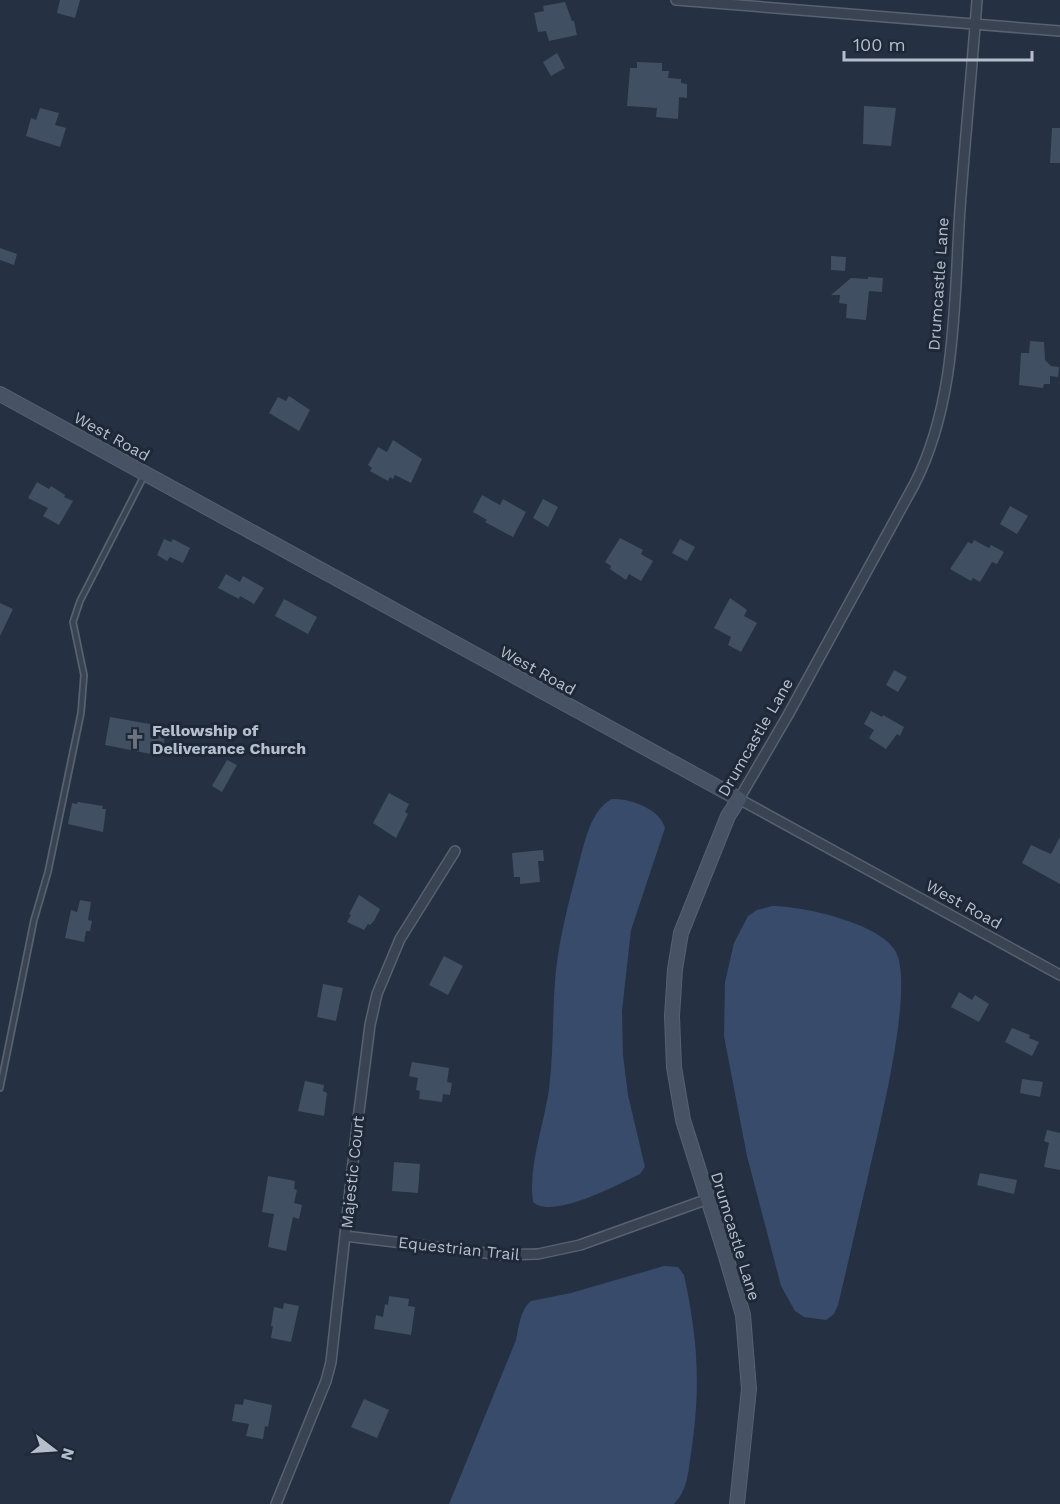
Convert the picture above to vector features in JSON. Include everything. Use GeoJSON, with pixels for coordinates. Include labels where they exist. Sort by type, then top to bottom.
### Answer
{"type":"FeatureCollection","features":[{"type":"Feature","properties":{"kind":"street"},"geometry":{"type":"LineString","coordinates":[[676,0],[1060,31]]}},
{"type":"Feature","properties":{"kind":"street","name":"Drumcastle Lane"},"geometry":{"type":"LineString","coordinates":[[737,1504],[749,1389],[748,1363],[742,1315],[683,1120],[674,1067],[672,1016],[675,969],[681,933],[728,816],[768,751],[919,475],[930,449],[942,407],[947,377],[977,0]]}},
{"type":"Feature","properties":{"kind":"street","name":"West Road"},"geometry":{"type":"LineString","coordinates":[[0,394],[1060,975]]}},
{"type":"Feature","properties":{"kind":"street","name":"Majestic Court"},"geometry":{"type":"LineString","coordinates":[[276,1504],[328,1372],[334,1339],[370,1025],[377,994],[400,939],[455,851]]}},
{"type":"Feature","properties":{"kind":"street","name":"Equestrian Trail"},"geometry":{"type":"LineString","coordinates":[[345,1236],[502,1255],[538,1254],[580,1245],[708,1199]]}},
{"type":"Feature","properties":{"kind":"lane"},"geometry":{"type":"LineString","coordinates":[[0,1088],[34,920],[48,872],[81,713],[84,675],[73,622],[80,601],[145,473]]}},
{"type":"Feature","properties":{"kind":"water"},"geometry":{"type":"Polygon","coordinates":[[[612,799],[627,800],[651,810],[662,821],[665,828],[631,930],[622,1011],[623,1055],[628,1095],[645,1167],[640,1174],[602,1192],[570,1204],[555,1207],[542,1206],[533,1202],[532,1188],[537,1146],[549,1089],[556,970],[560,944],[571,893],[589,829],[598,811],[612,799]]]}},
{"type":"Feature","properties":{"kind":"water"},"geometry":{"type":"Polygon","coordinates":[[[772,906],[802,909],[840,918],[875,933],[888,942],[896,952],[901,971],[898,1029],[886,1098],[838,1305],[834,1314],[826,1320],[804,1317],[795,1311],[781,1286],[747,1156],[724,1036],[725,982],[734,943],[748,916],[757,910],[772,906]]]}},
{"type":"Feature","properties":{"kind":"water"},"geometry":{"type":"Polygon","coordinates":[[[664,1266],[678,1267],[684,1275],[695,1342],[697,1385],[694,1429],[688,1474],[679,1499],[674,1504],[449,1504],[516,1340],[520,1319],[527,1305],[531,1301],[571,1293],[664,1266]]]}},
{"type":"Feature","properties":{"kind":"building"},"geometry":{"type":"Polygon","coordinates":[[[60,0],[80,0],[75,18],[57,13],[60,0]]]}},
{"type":"Feature","properties":{"kind":"building"},"geometry":{"type":"Polygon","coordinates":[[[565,2],[572,21],[574,21],[577,35],[549,41],[546,31],[538,32],[534,13],[544,11],[543,6],[565,2]]]}},
{"type":"Feature","properties":{"kind":"building"},"geometry":{"type":"Polygon","coordinates":[[[557,53],[565,68],[551,76],[543,62],[557,53]]]}},
{"type":"Feature","properties":{"kind":"building"},"geometry":{"type":"Polygon","coordinates":[[[637,62],[662,63],[662,71],[669,71],[668,78],[681,79],[681,83],[687,84],[687,98],[679,97],[678,119],[656,117],[657,108],[627,106],[630,68],[637,68],[637,62]]]}},
{"type":"Feature","properties":{"kind":"building"},"geometry":{"type":"Polygon","coordinates":[[[864,106],[896,108],[891,146],[863,144],[864,106]]]}},
{"type":"Feature","properties":{"kind":"building"},"geometry":{"type":"Polygon","coordinates":[[[40,108],[59,113],[55,125],[66,128],[60,147],[26,136],[31,118],[36,120],[40,108]]]}},
{"type":"Feature","properties":{"kind":"building"},"geometry":{"type":"Polygon","coordinates":[[[1052,128],[1060,128],[1060,163],[1050,163],[1052,128]]]}},
{"type":"Feature","properties":{"kind":"building"},"geometry":{"type":"Polygon","coordinates":[[[0,248],[17,254],[14,265],[0,260],[0,248]]]}},
{"type":"Feature","properties":{"kind":"building"},"geometry":{"type":"Polygon","coordinates":[[[831,256],[846,257],[845,271],[831,270],[831,256]]]}},
{"type":"Feature","properties":{"kind":"building"},"geometry":{"type":"Polygon","coordinates":[[[868,277],[883,278],[882,292],[869,291],[866,320],[846,318],[847,304],[839,303],[840,295],[831,295],[851,278],[868,279],[868,277]]]}},
{"type":"Feature","properties":{"kind":"building"},"geometry":{"type":"Polygon","coordinates":[[[1030,341],[1044,342],[1045,360],[1051,366],[1059,367],[1058,377],[1050,376],[1050,384],[1044,384],[1043,388],[1019,385],[1021,353],[1029,353],[1030,341]]]}},
{"type":"Feature","properties":{"kind":"building"},"geometry":{"type":"Polygon","coordinates":[[[289,396],[310,410],[299,431],[269,413],[278,397],[286,401],[289,396]]]}},
{"type":"Feature","properties":{"kind":"building"},"geometry":{"type":"Polygon","coordinates":[[[393,440],[422,459],[411,483],[395,475],[388,481],[370,471],[372,468],[368,465],[378,447],[387,452],[393,440]]]}},
{"type":"Feature","properties":{"kind":"building"},"geometry":{"type":"Polygon","coordinates":[[[37,482],[49,489],[51,486],[73,501],[59,525],[43,516],[48,508],[28,498],[37,482]]]}},
{"type":"Feature","properties":{"kind":"building"},"geometry":{"type":"Polygon","coordinates":[[[482,495],[500,505],[503,499],[526,512],[513,537],[485,522],[487,520],[473,512],[482,495]]]}},
{"type":"Feature","properties":{"kind":"building"},"geometry":{"type":"Polygon","coordinates":[[[543,499],[558,507],[548,527],[533,518],[543,499]]]}},
{"type":"Feature","properties":{"kind":"building"},"geometry":{"type":"Polygon","coordinates":[[[1010,506],[1028,516],[1017,534],[1000,524],[1010,506]]]}},
{"type":"Feature","properties":{"kind":"building"},"geometry":{"type":"Polygon","coordinates":[[[620,538],[643,550],[641,554],[653,561],[641,581],[629,574],[626,580],[610,569],[611,566],[605,562],[620,538]]]}},
{"type":"Feature","properties":{"kind":"building"},"geometry":{"type":"Polygon","coordinates":[[[164,539],[171,542],[173,539],[190,548],[183,563],[170,557],[167,561],[157,555],[164,539]]]}},
{"type":"Feature","properties":{"kind":"building"},"geometry":{"type":"Polygon","coordinates":[[[680,539],[695,547],[687,561],[672,553],[680,539]]]}},
{"type":"Feature","properties":{"kind":"building"},"geometry":{"type":"Polygon","coordinates":[[[974,540],[989,548],[991,545],[1004,552],[997,564],[992,562],[980,582],[973,578],[971,581],[950,569],[968,542],[972,544],[974,540]]]}},
{"type":"Feature","properties":{"kind":"building"},"geometry":{"type":"Polygon","coordinates":[[[226,574],[240,582],[243,576],[264,588],[254,604],[218,588],[226,574]]]}},
{"type":"Feature","properties":{"kind":"building"},"geometry":{"type":"Polygon","coordinates":[[[730,598],[747,610],[744,616],[757,623],[741,652],[728,645],[731,637],[714,628],[730,598]]]}},
{"type":"Feature","properties":{"kind":"building"},"geometry":{"type":"Polygon","coordinates":[[[284,599],[317,617],[308,634],[275,616],[284,599]]]}},
{"type":"Feature","properties":{"kind":"building"},"geometry":{"type":"Polygon","coordinates":[[[0,603],[13,609],[0,636],[0,603]]]}},
{"type":"Feature","properties":{"kind":"building"},"geometry":{"type":"Polygon","coordinates":[[[894,670],[907,677],[898,692],[886,685],[894,670]]]}},
{"type":"Feature","properties":{"kind":"building"},"geometry":{"type":"Polygon","coordinates":[[[871,711],[904,727],[900,736],[897,734],[886,749],[869,738],[874,730],[864,724],[871,711]]]}},
{"type":"Feature","properties":{"kind":"building","name":"Fellowship of Deliverance Church"},"geometry":{"type":"Polygon","coordinates":[[[110,717],[167,727],[161,756],[105,745],[110,717]]]}},
{"type":"Feature","properties":{"kind":"building"},"geometry":{"type":"Polygon","coordinates":[[[227,760],[237,765],[222,792],[212,786],[227,760]]]}},
{"type":"Feature","properties":{"kind":"building"},"geometry":{"type":"Polygon","coordinates":[[[389,793],[409,804],[405,812],[408,814],[396,838],[373,823],[389,793]]]}},
{"type":"Feature","properties":{"kind":"building"},"geometry":{"type":"Polygon","coordinates":[[[78,802],[103,806],[102,809],[106,809],[103,832],[68,824],[72,803],[77,804],[78,802]]]}},
{"type":"Feature","properties":{"kind":"building"},"geometry":{"type":"Polygon","coordinates":[[[1060,837],[1060,884],[1022,863],[1031,845],[1051,854],[1060,837]]]}},
{"type":"Feature","properties":{"kind":"building"},"geometry":{"type":"Polygon","coordinates":[[[543,850],[544,861],[538,861],[540,882],[520,884],[520,877],[514,877],[512,853],[543,850]]]}},
{"type":"Feature","properties":{"kind":"building"},"geometry":{"type":"Polygon","coordinates":[[[359,895],[380,909],[374,921],[364,930],[347,922],[359,895]]]}},
{"type":"Feature","properties":{"kind":"building"},"geometry":{"type":"Polygon","coordinates":[[[80,900],[91,902],[88,920],[92,921],[90,931],[86,931],[84,942],[65,938],[71,910],[77,912],[80,900]]]}},
{"type":"Feature","properties":{"kind":"building"},"geometry":{"type":"Polygon","coordinates":[[[444,956],[463,966],[448,995],[429,985],[444,956]]]}},
{"type":"Feature","properties":{"kind":"building"},"geometry":{"type":"Polygon","coordinates":[[[323,984],[343,988],[336,1021],[317,1017],[323,984]]]}},
{"type":"Feature","properties":{"kind":"building"},"geometry":{"type":"Polygon","coordinates":[[[959,992],[972,1000],[975,995],[989,1004],[979,1022],[951,1007],[959,992]]]}},
{"type":"Feature","properties":{"kind":"building"},"geometry":{"type":"Polygon","coordinates":[[[1012,1028],[1030,1035],[1029,1038],[1039,1042],[1032,1056],[1005,1042],[1012,1028]]]}},
{"type":"Feature","properties":{"kind":"building"},"geometry":{"type":"Polygon","coordinates":[[[412,1062],[449,1068],[447,1082],[452,1083],[450,1095],[443,1094],[442,1102],[419,1099],[420,1091],[416,1090],[418,1078],[409,1076],[412,1062]]]}},
{"type":"Feature","properties":{"kind":"building"},"geometry":{"type":"Polygon","coordinates":[[[1022,1079],[1043,1082],[1040,1097],[1020,1093],[1022,1079]]]}},
{"type":"Feature","properties":{"kind":"building"},"geometry":{"type":"Polygon","coordinates":[[[305,1081],[324,1085],[323,1091],[327,1093],[324,1116],[298,1111],[305,1081]]]}},
{"type":"Feature","properties":{"kind":"building"},"geometry":{"type":"Polygon","coordinates":[[[1047,1130],[1060,1133],[1060,1170],[1044,1167],[1049,1143],[1044,1141],[1047,1130]]]}},
{"type":"Feature","properties":{"kind":"building"},"geometry":{"type":"Polygon","coordinates":[[[394,1162],[420,1164],[418,1193],[392,1191],[394,1162]]]}},
{"type":"Feature","properties":{"kind":"building"},"geometry":{"type":"Polygon","coordinates":[[[980,1173],[1017,1180],[1014,1194],[977,1185],[980,1173]]]}},
{"type":"Feature","properties":{"kind":"building"},"geometry":{"type":"Polygon","coordinates":[[[268,1176],[295,1181],[294,1189],[297,1190],[294,1203],[302,1205],[299,1219],[293,1217],[286,1251],[268,1247],[274,1214],[262,1212],[268,1176]]]}},
{"type":"Feature","properties":{"kind":"building"},"geometry":{"type":"Polygon","coordinates":[[[389,1296],[409,1299],[408,1306],[415,1307],[411,1335],[374,1329],[376,1315],[383,1317],[389,1296]]]}},
{"type":"Feature","properties":{"kind":"building"},"geometry":{"type":"Polygon","coordinates":[[[284,1303],[299,1306],[291,1342],[271,1338],[274,1307],[283,1309],[284,1303]]]}},
{"type":"Feature","properties":{"kind":"building"},"geometry":{"type":"Polygon","coordinates":[[[244,1399],[272,1405],[263,1439],[246,1436],[249,1424],[232,1421],[235,1404],[243,1405],[244,1399]]]}},
{"type":"Feature","properties":{"kind":"building"},"geometry":{"type":"Polygon","coordinates":[[[364,1399],[389,1410],[377,1438],[351,1427],[364,1399]]]}},
{"type":"Feature","properties":{"kind":"place","name":"Fellowship of Deliverance Church"},"geometry":{"type":"Point","coordinates":[135,739]}}]}
